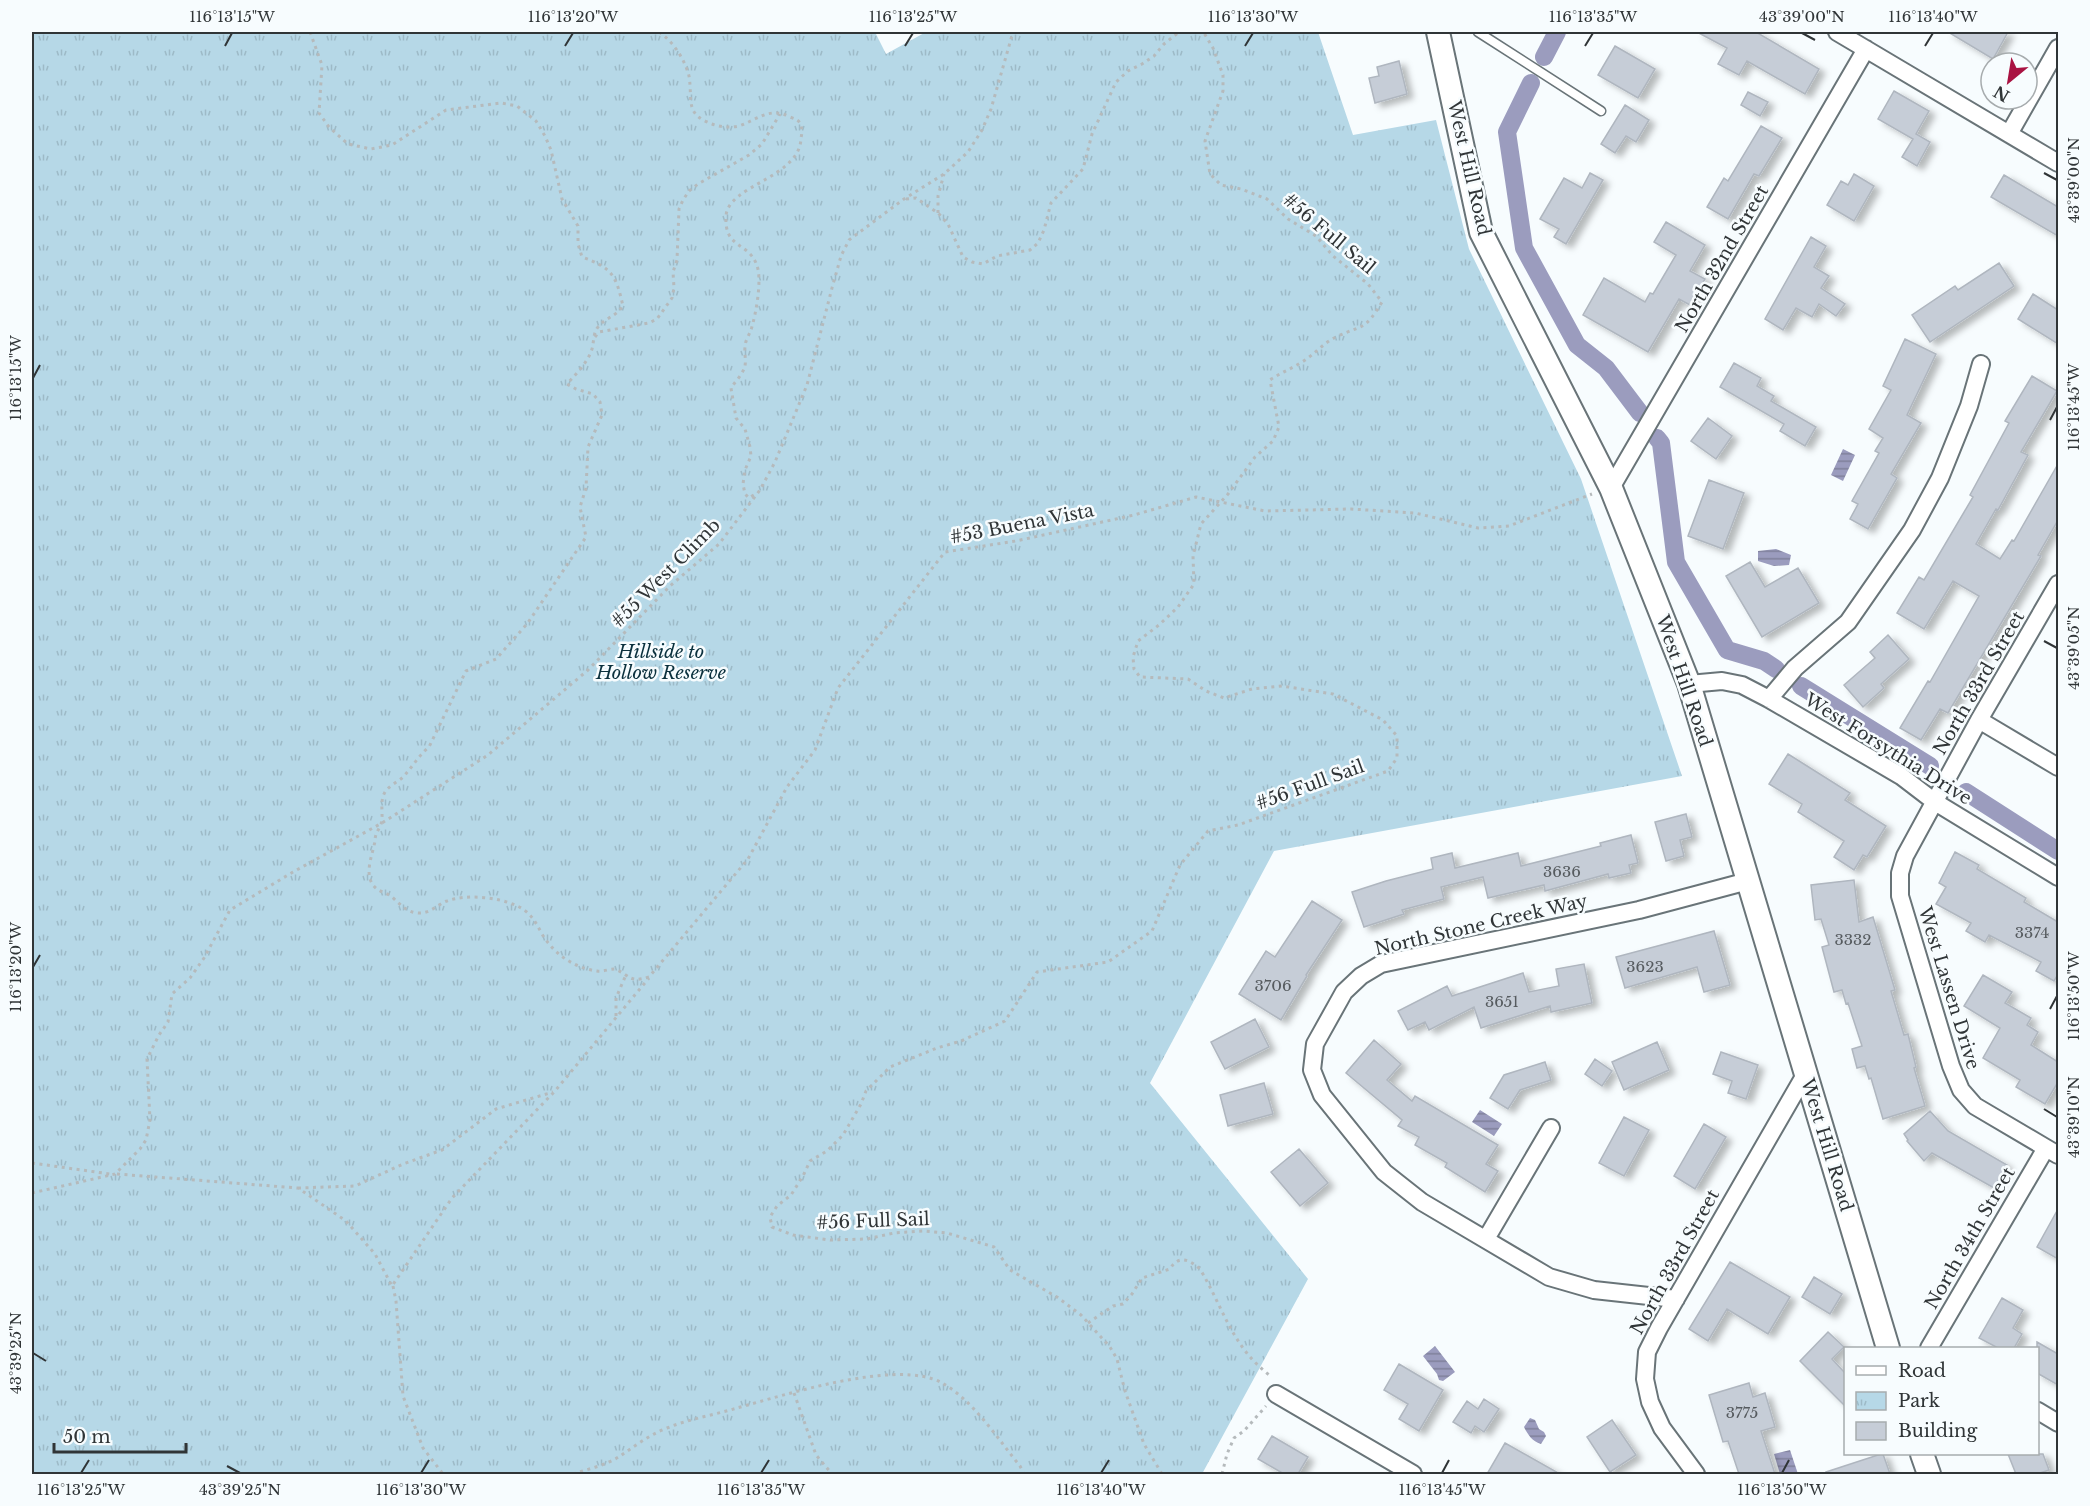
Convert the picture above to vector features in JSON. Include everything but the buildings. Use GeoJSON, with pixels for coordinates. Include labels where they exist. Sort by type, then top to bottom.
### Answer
{"type":"FeatureCollection","features":[{"type":"Feature","properties":{"kind":"street","name":"West Hill Road"},"geometry":{"type":"LineString","coordinates":[[1438,32],[1481,232],[1611,488],[1689,684],[1888,1347]]}},
{"type":"Feature","properties":{"kind":"street"},"geometry":{"type":"LineString","coordinates":[[1838,32],[2058,164]]}},
{"type":"Feature","properties":{"kind":"street"},"geometry":{"type":"LineString","coordinates":[[2009,134],[2058,48]]}},
{"type":"Feature","properties":{"kind":"street","name":"North 32nd Street"},"geometry":{"type":"LineString","coordinates":[[1611,488],[1866,49]]}},
{"type":"Feature","properties":{"kind":"street"},"geometry":{"type":"LineString","coordinates":[[1769,699],[1796,668],[1848,622],[1912,530],[1940,478],[1969,406],[1981,364]]}},
{"type":"Feature","properties":{"kind":"street","name":"North 33rd Street"},"geometry":{"type":"LineString","coordinates":[[1935,802],[1979,720],[2058,584]]}},
{"type":"Feature","properties":{"kind":"street","name":"West Forsythia Drive"},"geometry":{"type":"LineString","coordinates":[[1689,684],[1722,681],[1742,685],[1769,699],[1901,776],[1935,802],[2058,877]]}},
{"type":"Feature","properties":{"kind":"street"},"geometry":{"type":"LineString","coordinates":[[1979,720],[2057,763]]}},
{"type":"Feature","properties":{"kind":"street","name":"West Lassen Drive"},"geometry":{"type":"LineString","coordinates":[[1935,802],[1905,856],[1900,873],[1900,896],[1951,1066],[1961,1090],[1975,1106],[2052,1152]]}},
{"type":"Feature","properties":{"kind":"street","name":"North Stone Creek Way"},"geometry":{"type":"LineString","coordinates":[[1676,1299],[1593,1290],[1549,1277],[1422,1202],[1384,1172],[1322,1095],[1312,1070],[1315,1044],[1344,992],[1361,976],[1381,964],[1640,910],[1748,881]]}},
{"type":"Feature","properties":{"kind":"street","name":"North 33rd Street"},"geometry":{"type":"LineString","coordinates":[[1696,1474],[1662,1428],[1650,1402],[1646,1379],[1647,1352],[1806,1073]]}},
{"type":"Feature","properties":{"kind":"street"},"geometry":{"type":"LineString","coordinates":[[1486,1239],[1551,1128]]}},
{"type":"Feature","properties":{"kind":"street","name":"North 34th Street"},"geometry":{"type":"LineString","coordinates":[[1930,1347],[2052,1152]]}},
{"type":"Feature","properties":{"kind":"street"},"geometry":{"type":"LineString","coordinates":[[1277,1399],[1413,1474]]}},
{"type":"Feature","properties":{"kind":"street"},"geometry":{"type":"LineString","coordinates":[[2039,1412],[2058,1423]]}},
{"type":"Feature","properties":{"kind":"street"},"geometry":{"type":"LineString","coordinates":[[1922,1455],[1929,1474]]}},
{"type":"Feature","properties":{"kind":"lane"},"geometry":{"type":"LineString","coordinates":[[1478,32],[1601,111]]}},
{"type":"Feature","properties":{"kind":"path"},"geometry":{"type":"LineString","coordinates":[[310,32],[322,65],[319,113],[329,127],[348,144],[371,149],[392,145],[446,110],[471,106],[501,104],[517,106],[536,121],[551,150],[562,199],[578,226],[578,244],[582,258],[597,263],[617,280],[622,306],[617,314],[597,327],[592,350],[579,371],[567,384],[594,394],[600,402],[602,415],[588,447],[586,488],[580,507],[586,537],[526,624],[496,659],[466,671],[429,747],[420,754],[404,776],[384,793],[382,823],[375,834],[369,877],[373,885],[381,892],[391,896],[399,906],[420,913],[435,909],[445,901],[457,898],[485,898],[513,904],[526,911],[536,921],[548,943],[578,968],[599,972],[615,969],[625,976],[638,980],[649,977]]}},
{"type":"Feature","properties":{"kind":"path"},"geometry":{"type":"LineString","coordinates":[[659,32],[678,52],[688,76],[690,107],[702,120],[720,127],[738,126],[756,117],[773,113],[799,122],[802,127],[797,156],[784,169],[731,203],[726,215],[730,238],[734,243],[746,249],[756,261],[759,272],[752,329],[745,346],[745,366],[731,388],[736,418],[745,429],[750,447],[751,456],[743,484],[745,494],[749,498],[760,490]]}},
{"type":"Feature","properties":{"kind":"path","name":"#55 West Climb"},"geometry":{"type":"LineString","coordinates":[[115,1174],[146,1140],[150,1120],[147,1059],[168,1022],[172,994],[190,978],[230,910],[382,823],[488,755],[588,670],[670,586],[718,544],[760,490],[775,462],[807,385],[841,256],[849,240],[904,198],[944,174],[968,152],[992,109],[1013,32]]}},
{"type":"Feature","properties":{"kind":"path"},"geometry":{"type":"LineString","coordinates":[[904,198],[916,198],[938,213],[948,224],[963,256],[972,262],[983,264],[997,256],[1030,250],[1038,243],[1051,203],[1083,169],[1092,134],[1116,82],[1128,71],[1154,56],[1179,32]]}},
{"type":"Feature","properties":{"kind":"path","name":"#56 Full Sail"},"geometry":{"type":"LineString","coordinates":[[1162,1474],[1144,1444],[1125,1391],[1118,1359],[1110,1347],[1088,1323],[1057,1297],[1010,1270],[994,1247],[947,1233],[924,1231],[894,1233],[867,1239],[830,1240],[793,1235],[772,1227],[770,1217],[777,1206],[791,1195],[810,1161],[827,1151],[843,1135],[866,1091],[890,1067],[961,1041],[1005,1021],[1037,972],[1108,962],[1152,931],[1180,865],[1208,831],[1238,825],[1388,771],[1397,758],[1397,736],[1383,720],[1332,694],[1282,686],[1252,689],[1224,698],[1206,691],[1188,679],[1140,677],[1134,669],[1133,657],[1138,641],[1160,625],[1178,607],[1194,585],[1193,556],[1201,524],[1255,457],[1273,441],[1279,428],[1270,380],[1303,362],[1334,338],[1361,328],[1372,320],[1382,302],[1368,284],[1333,256],[1316,236],[1288,219],[1267,199],[1241,189],[1221,186],[1210,174],[1205,141],[1223,92],[1223,75],[1213,48],[1204,33],[1196,32]]}},
{"type":"Feature","properties":{"kind":"path"},"geometry":{"type":"LineString","coordinates":[[593,338],[599,332],[649,323],[657,319],[672,298],[675,288],[673,272],[677,260],[679,209],[688,191],[762,144],[780,114]]}},
{"type":"Feature","properties":{"kind":"path"},"geometry":{"type":"LineString","coordinates":[[938,213],[938,196],[944,174]]}},
{"type":"Feature","properties":{"kind":"path","name":"#53 Buena Vista"},"geometry":{"type":"LineString","coordinates":[[393,1286],[452,1198],[555,1091],[748,859],[787,787],[815,750],[838,688],[945,552],[1016,541],[1134,515],[1196,497],[1265,511],[1352,509],[1415,513],[1478,528],[1509,526],[1611,488]]}},
{"type":"Feature","properties":{"kind":"path"},"geometry":{"type":"LineString","coordinates":[[616,1017],[616,998],[625,976]]}},
{"type":"Feature","properties":{"kind":"path"},"geometry":{"type":"LineString","coordinates":[[32,1163],[115,1174],[298,1188],[355,1186],[442,1149],[496,1109],[555,1091]]}},
{"type":"Feature","properties":{"kind":"path"},"geometry":{"type":"LineString","coordinates":[[32,1193],[115,1174]]}},
{"type":"Feature","properties":{"kind":"path"},"geometry":{"type":"LineString","coordinates":[[298,1188],[346,1221],[375,1254],[393,1286],[404,1396],[423,1448],[443,1474]]}},
{"type":"Feature","properties":{"kind":"path"},"geometry":{"type":"LineString","coordinates":[[1088,1323],[1113,1306],[1123,1304],[1142,1278],[1170,1269],[1179,1259],[1192,1262],[1200,1269],[1233,1334],[1247,1355],[1257,1366],[1284,1386],[1277,1399],[1266,1405],[1244,1431],[1234,1438],[1222,1474]]}},
{"type":"Feature","properties":{"kind":"path"},"geometry":{"type":"LineString","coordinates":[[573,1474],[619,1457],[634,1444],[666,1428],[794,1392],[852,1379],[922,1376],[942,1382],[972,1407],[1024,1474]]}},
{"type":"Feature","properties":{"kind":"path"},"geometry":{"type":"LineString","coordinates":[[794,1392],[816,1455],[832,1474]]}},
{"type":"Feature","properties":{"kind":"green space","name":"Hillside to Hollow Reserve"},"geometry":{"type":"Polygon","coordinates":[[[32,32],[875,32],[886,54],[926,32],[1318,32],[1353,135],[1436,120],[1469,249],[1581,479],[1682,776],[1274,851],[1150,1083],[1308,1279],[1202,1474],[32,1474],[32,32]]]}},
{"type":"Feature","properties":{"kind":"shaded area"},"geometry":{"type":"Polygon","coordinates":[[[1843,449],[1855,455],[1843,481],[1831,475],[1843,449]]]}},
{"type":"Feature","properties":{"kind":"shaded area"},"geometry":{"type":"Polygon","coordinates":[[[1776,549],[1791,555],[1789,565],[1774,566],[1758,561],[1758,551],[1776,549]]]}},
{"type":"Feature","properties":{"kind":"shaded area"},"geometry":{"type":"Polygon","coordinates":[[[1480,1110],[1502,1124],[1494,1136],[1472,1122],[1480,1110]]]}},
{"type":"Feature","properties":{"kind":"shaded area"},"geometry":{"type":"Polygon","coordinates":[[[1435,1346],[1455,1372],[1443,1381],[1439,1380],[1423,1356],[1435,1346]]]}},
{"type":"Feature","properties":{"kind":"shaded area"},"geometry":{"type":"Polygon","coordinates":[[[1530,1418],[1535,1420],[1539,1429],[1546,1436],[1541,1444],[1531,1437],[1524,1427],[1530,1418]]]}},
{"type":"Feature","properties":{"kind":"shaded area"},"geometry":{"type":"Polygon","coordinates":[[[1790,1450],[1798,1474],[1780,1474],[1774,1454],[1790,1450]]]}},
{"type":"Feature","properties":{"kind":"waterway"},"geometry":{"type":"LineString","coordinates":[[1544,57],[1557,32]]}},
{"type":"Feature","properties":{"kind":"waterway"},"geometry":{"type":"LineString","coordinates":[[1531,83],[1507,132],[1524,248],[1577,345],[1606,368],[1640,413]]}},
{"type":"Feature","properties":{"kind":"waterway"},"geometry":{"type":"LineString","coordinates":[[1657,438],[1661,443],[1676,562],[1727,650],[1764,661],[1776,669]]}},
{"type":"Feature","properties":{"kind":"waterway"},"geometry":{"type":"LineString","coordinates":[[1801,686],[1930,766]]}},
{"type":"Feature","properties":{"kind":"waterway"},"geometry":{"type":"LineString","coordinates":[[1966,792],[2058,851]]}}]}
